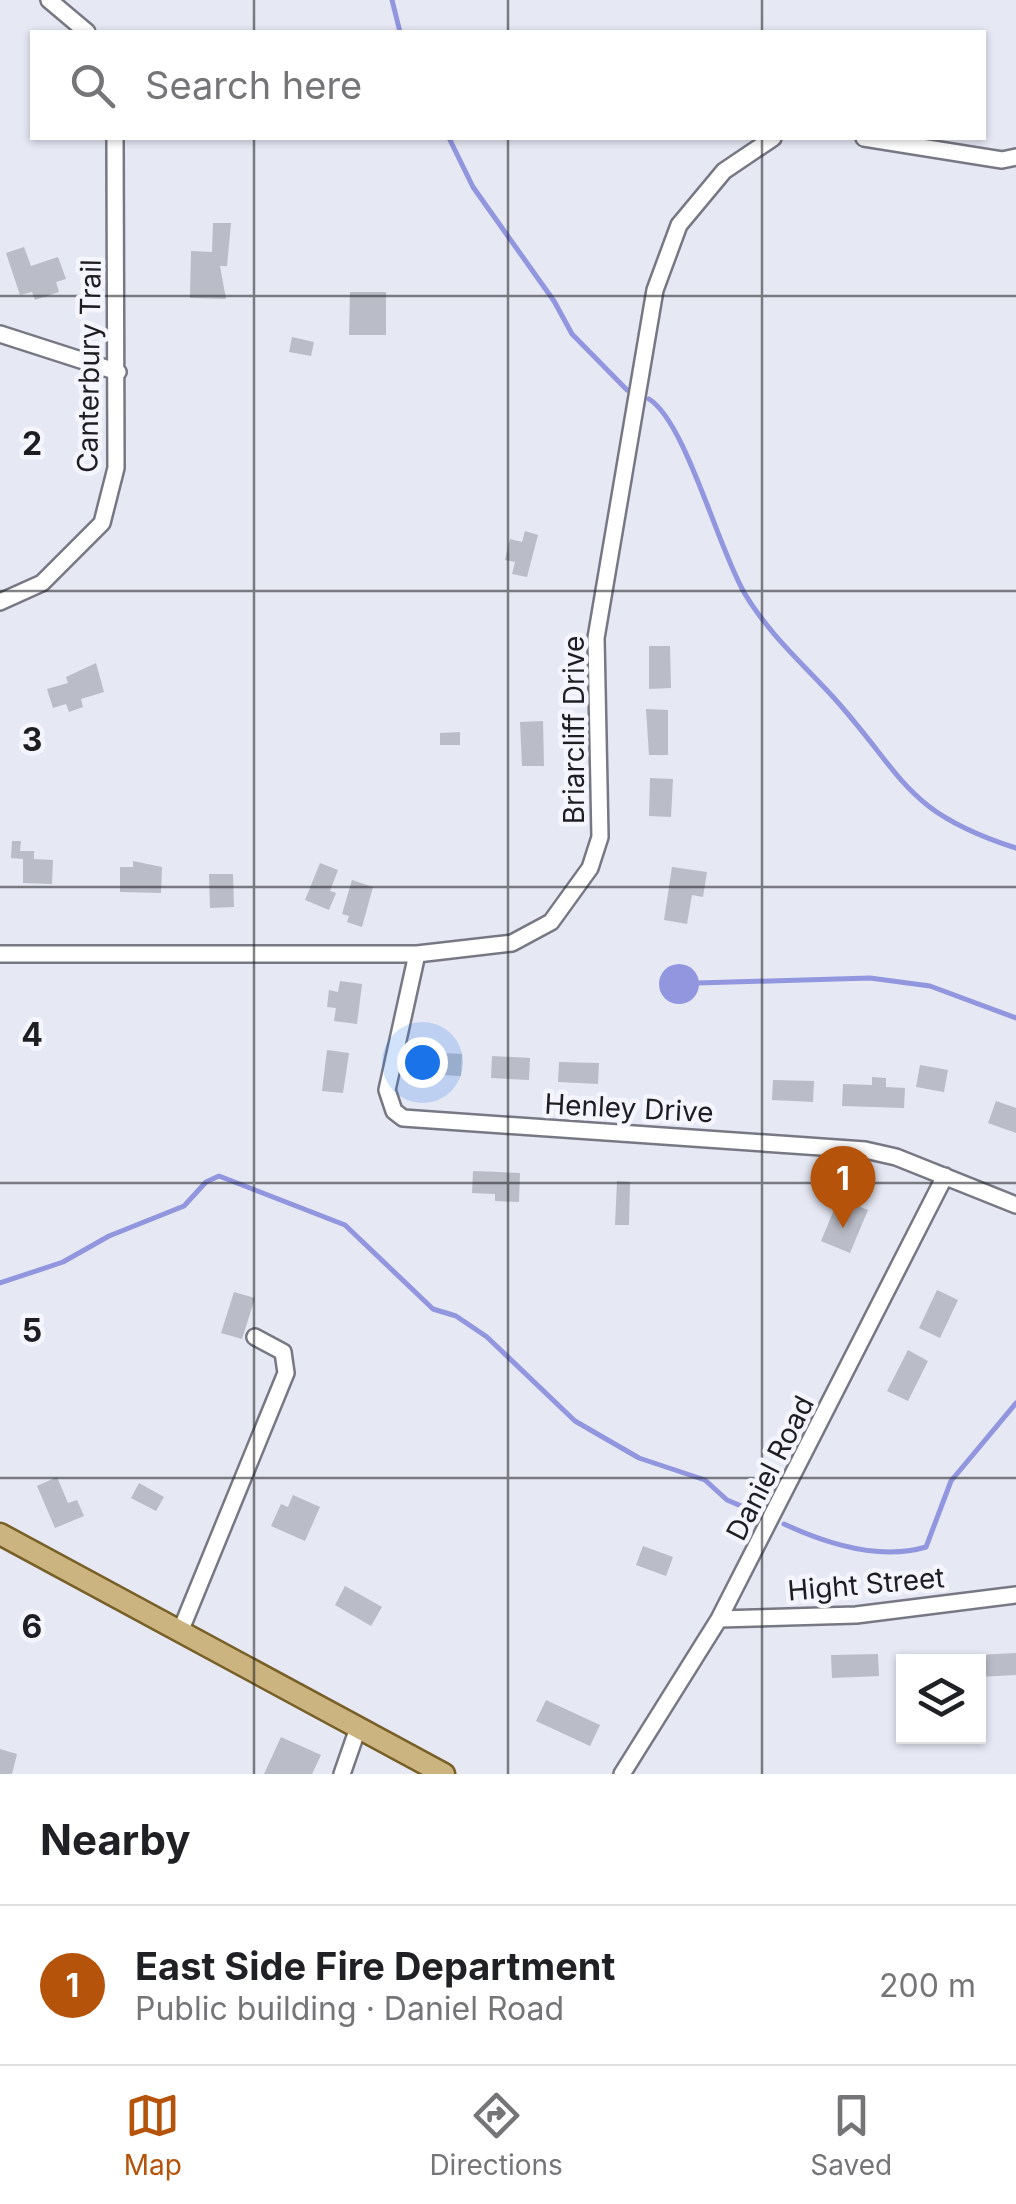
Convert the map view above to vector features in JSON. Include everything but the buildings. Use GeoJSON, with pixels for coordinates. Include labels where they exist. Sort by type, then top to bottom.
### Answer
{"type":"FeatureCollection","features":[{"type":"Feature","properties":{"kind":"main road"},"geometry":{"type":"LineString","coordinates":[[0,1534],[444,1774]]}},
{"type":"Feature","properties":{"kind":"street"},"geometry":{"type":"LineString","coordinates":[[49,0],[85,30]]}},
{"type":"Feature","properties":{"kind":"street","name":"Canterbury Trail"},"geometry":{"type":"LineString","coordinates":[[0,602],[42,583],[102,523],[116,468],[115,140]]}},
{"type":"Feature","properties":{"kind":"street","name":"Briarcliff Drive"},"geometry":{"type":"LineString","coordinates":[[0,954],[418,954],[477,950],[532,934],[552,922],[590,868],[600,836],[596,638],[654,290],[679,225],[724,171],[770,140]]}},
{"type":"Feature","properties":{"kind":"street"},"geometry":{"type":"LineString","coordinates":[[878,140],[1009,158]]}},
{"type":"Feature","properties":{"kind":"street"},"geometry":{"type":"LineString","coordinates":[[0,334],[118,372]]}},
{"type":"Feature","properties":{"kind":"street","name":"Henley Drive"},"geometry":{"type":"LineString","coordinates":[[418,954],[387,1090],[394,1111],[403,1118],[835,1146],[896,1157],[1016,1205]]}},
{"type":"Feature","properties":{"kind":"street","name":"Daniel Road"},"geometry":{"type":"LineString","coordinates":[[622,1774],[719,1619],[944,1176]]}},
{"type":"Feature","properties":{"kind":"street"},"geometry":{"type":"LineString","coordinates":[[180,1632],[286,1373],[283,1352],[254,1337]]}},
{"type":"Feature","properties":{"kind":"street","name":"Hight Street"},"geometry":{"type":"LineString","coordinates":[[719,1619],[856,1615],[1016,1596]]}},
{"type":"Feature","properties":{"kind":"street"},"geometry":{"type":"LineString","coordinates":[[342,1774],[358,1728]]}},
{"type":"Feature","properties":{"kind":"water"},"geometry":{"type":"Polygon","coordinates":[[[679,964],[693,970],[699,984],[693,998],[679,1004],[665,998],[659,984],[665,970],[679,964]]]}},
{"type":"Feature","properties":{"kind":"waterway"},"geometry":{"type":"LineString","coordinates":[[392,0],[400,30]]}},
{"type":"Feature","properties":{"kind":"waterway"},"geometry":{"type":"LineString","coordinates":[[450,140],[473,187],[554,301],[572,334],[627,390]]}},
{"type":"Feature","properties":{"kind":"waterway"},"geometry":{"type":"LineString","coordinates":[[649,399],[676,433],[735,574],[764,622],[928,806],[979,834],[1016,848]]}},
{"type":"Feature","properties":{"kind":"waterway"},"geometry":{"type":"LineString","coordinates":[[698,983],[870,978],[930,986],[1016,1018]]}},
{"type":"Feature","properties":{"kind":"waterway"},"geometry":{"type":"LineString","coordinates":[[0,1283],[63,1262],[109,1236],[184,1206],[206,1182],[219,1176],[345,1225],[433,1309],[456,1316],[487,1337],[575,1421],[639,1458],[705,1480],[727,1500],[760,1514]]}},
{"type":"Feature","properties":{"kind":"waterway"},"geometry":{"type":"LineString","coordinates":[[784,1524],[818,1538],[872,1551],[926,1547],[951,1481],[1016,1403]]}},
{"type":"Feature","properties":{"kind":"place","name":"East Side Fire Department"},"geometry":{"type":"Point","coordinates":[843,1228]}}]}
